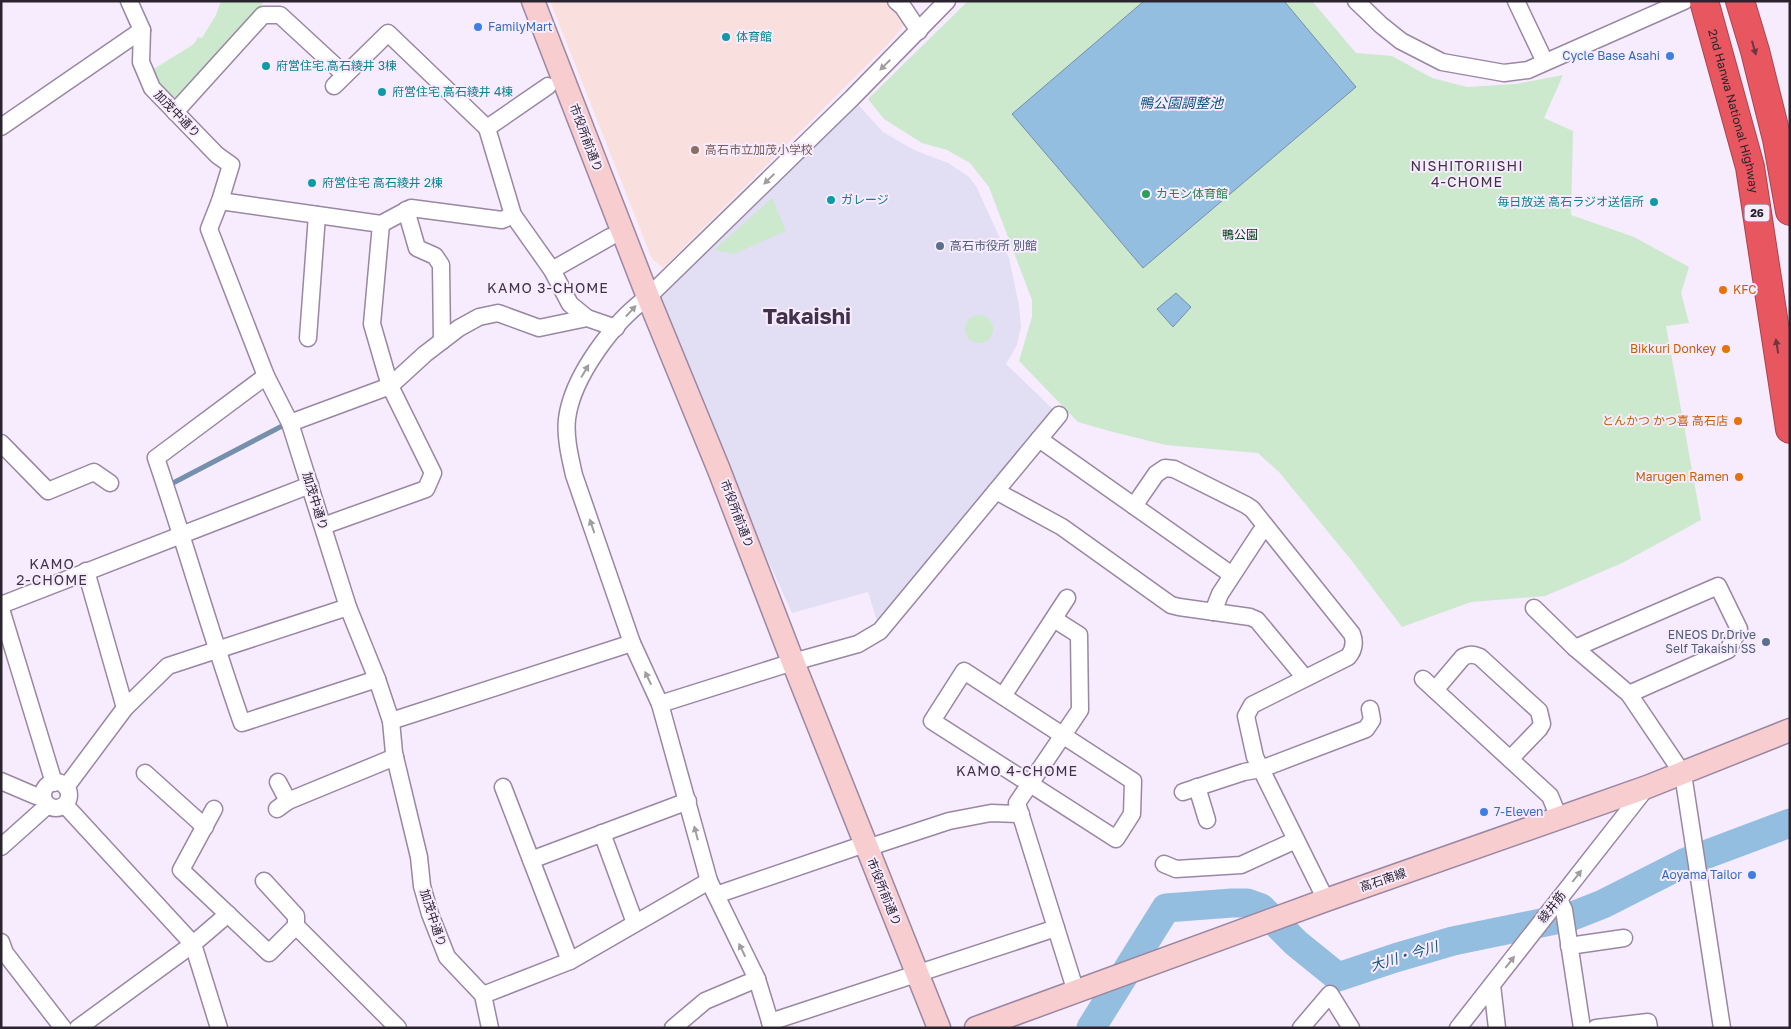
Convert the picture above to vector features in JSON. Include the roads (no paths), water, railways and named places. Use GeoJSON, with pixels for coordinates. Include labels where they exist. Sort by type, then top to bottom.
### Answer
{"type":"FeatureCollection","features":[{"type":"Feature","properties":{"kind":"highway","name":"2nd Hanwa National Highway"},"geometry":{"type":"LineString","coordinates":[[1704,1],[1750,167],[1790,429]]}},
{"type":"Feature","properties":{"kind":"highway"},"geometry":{"type":"LineString","coordinates":[[1740,1],[1755,51],[1777,139],[1790,211]]}},
{"type":"Feature","properties":{"kind":"street","name":"加茂中通り"},"geometry":{"type":"LineString","coordinates":[[129,1],[142,30],[141,62],[152,88],[217,155],[231,165],[220,201],[208,229],[266,376],[290,423],[348,607],[392,721],[395,757],[419,857],[422,886],[430,914],[447,957],[483,995]]}},
{"type":"Feature","properties":{"kind":"street","name":"市役所前通り"},"geometry":{"type":"LineString","coordinates":[[533,1],[648,297],[719,470],[793,662],[939,1028]]}},
{"type":"Feature","properties":{"kind":"street"},"geometry":{"type":"LineString","coordinates":[[896,1],[904,7],[919,30]]}},
{"type":"Feature","properties":{"kind":"street"},"geometry":{"type":"LineString","coordinates":[[947,1],[852,98],[648,297],[634,306],[594,355],[575,387],[567,419],[568,448],[574,475],[632,643],[660,704],[712,888],[757,980],[771,1025],[916,973],[1056,928]]}},
{"type":"Feature","properties":{"kind":"street"},"geometry":{"type":"LineString","coordinates":[[1356,1],[1401,42],[1442,62],[1504,73],[1528,70],[1684,1]]}},
{"type":"Feature","properties":{"kind":"street"},"geometry":{"type":"LineString","coordinates":[[1516,1],[1545,62]]}},
{"type":"Feature","properties":{"kind":"street"},"geometry":{"type":"LineString","coordinates":[[175,112],[263,15],[280,15],[340,81],[388,32],[487,128],[513,214],[552,270],[570,304],[587,318],[616,328]]}},
{"type":"Feature","properties":{"kind":"street"},"geometry":{"type":"LineString","coordinates":[[1,127],[142,30]]}},
{"type":"Feature","properties":{"kind":"street"},"geometry":{"type":"LineString","coordinates":[[487,128],[548,86]]}},
{"type":"Feature","properties":{"kind":"street"},"geometry":{"type":"LineString","coordinates":[[220,201],[381,224],[411,208],[502,220],[513,214]]}},
{"type":"Feature","properties":{"kind":"street"},"geometry":{"type":"LineString","coordinates":[[406,210],[417,248],[435,256],[441,265],[442,341]]}},
{"type":"Feature","properties":{"kind":"street"},"geometry":{"type":"LineString","coordinates":[[308,338],[317,215]]}},
{"type":"Feature","properties":{"kind":"street"},"geometry":{"type":"LineString","coordinates":[[323,526],[426,488],[433,473],[390,386],[372,324],[381,224]]}},
{"type":"Feature","properties":{"kind":"street"},"geometry":{"type":"LineString","coordinates":[[552,270],[610,237]]}},
{"type":"Feature","properties":{"kind":"street"},"geometry":{"type":"LineString","coordinates":[[290,423],[390,386],[425,354],[459,328],[479,317],[498,313],[539,328],[587,318]]}},
{"type":"Feature","properties":{"kind":"street"},"geometry":{"type":"LineString","coordinates":[[266,376],[156,458],[182,534],[216,649],[242,723],[377,679]]}},
{"type":"Feature","properties":{"kind":"street"},"geometry":{"type":"LineString","coordinates":[[660,704],[793,662],[858,644],[880,631],[1058,416]]}},
{"type":"Feature","properties":{"kind":"street"},"geometry":{"type":"LineString","coordinates":[[1039,439],[1232,575]]}},
{"type":"Feature","properties":{"kind":"street"},"geometry":{"type":"LineString","coordinates":[[1,443],[48,491],[94,472],[110,483]]}},
{"type":"Feature","properties":{"kind":"street"},"geometry":{"type":"LineString","coordinates":[[1134,506],[1156,474],[1160,470],[1169,468],[1246,505],[1252,509],[1352,634],[1354,641],[1351,654],[1348,657],[1256,703],[1248,710],[1246,720],[1255,757],[1326,900]]}},
{"type":"Feature","properties":{"kind":"street"},"geometry":{"type":"LineString","coordinates":[[1,605],[310,485]]}},
{"type":"Feature","properties":{"kind":"street"},"geometry":{"type":"LineString","coordinates":[[996,491],[1062,527],[1171,605],[1250,617],[1258,620],[1305,678]]}},
{"type":"Feature","properties":{"kind":"street"},"geometry":{"type":"LineString","coordinates":[[1213,612],[1220,594],[1260,533],[1266,527]]}},
{"type":"Feature","properties":{"kind":"street"},"geometry":{"type":"LineString","coordinates":[[86,572],[125,708]]}},
{"type":"Feature","properties":{"kind":"street"},"geometry":{"type":"LineString","coordinates":[[1575,648],[1718,586],[1738,629],[1728,650],[1629,694]]}},
{"type":"Feature","properties":{"kind":"street"},"geometry":{"type":"LineString","coordinates":[[1003,696],[1068,598]]}},
{"type":"Feature","properties":{"kind":"street"},"geometry":{"type":"LineString","coordinates":[[1,847],[46,800],[48,786],[60,785],[125,708],[168,666],[348,607]]}},
{"type":"Feature","properties":{"kind":"street"},"geometry":{"type":"LineString","coordinates":[[1534,608],[1575,648],[1629,694],[1683,774],[1722,1028]]}},
{"type":"Feature","properties":{"kind":"street"},"geometry":{"type":"LineString","coordinates":[[1,609],[60,785],[69,798],[65,805],[54,808],[46,800],[1,781]]}},
{"type":"Feature","properties":{"kind":"street"},"geometry":{"type":"LineString","coordinates":[[1054,619],[1079,635],[1080,710],[1017,803],[1076,992]]}},
{"type":"Feature","properties":{"kind":"street"},"geometry":{"type":"LineString","coordinates":[[392,721],[632,643]]}},
{"type":"Feature","properties":{"kind":"street"},"geometry":{"type":"LineString","coordinates":[[1510,759],[1539,729],[1542,724],[1539,711],[1480,657],[1469,654],[1429,684],[1510,759],[1550,796],[1559,818]]}},
{"type":"Feature","properties":{"kind":"street"},"geometry":{"type":"LineString","coordinates":[[964,671],[1003,696],[1133,780],[1132,814],[1116,839],[932,721],[964,671]]}},
{"type":"Feature","properties":{"kind":"street"},"geometry":{"type":"LineString","coordinates":[[1207,820],[1190,790],[1244,772],[1261,769],[1366,729],[1372,720],[1370,709]]}},
{"type":"Feature","properties":{"kind":"street","name":"高石南線"},"geometry":{"type":"LineString","coordinates":[[976,1028],[1326,900],[1683,774],[1790,730]]}},
{"type":"Feature","properties":{"kind":"street"},"geometry":{"type":"LineString","coordinates":[[278,782],[283,805],[395,757]]}},
{"type":"Feature","properties":{"kind":"street"},"geometry":{"type":"LineString","coordinates":[[144,773],[205,826]]}},
{"type":"Feature","properties":{"kind":"street"},"geometry":{"type":"LineString","coordinates":[[503,787],[570,960]]}},
{"type":"Feature","properties":{"kind":"street","name":"綾井筋"},"geometry":{"type":"LineString","coordinates":[[1458,1028],[1547,914],[1563,911],[1647,787]]}},
{"type":"Feature","properties":{"kind":"street"},"geometry":{"type":"LineString","coordinates":[[531,860],[688,801]]}},
{"type":"Feature","properties":{"kind":"street"},"geometry":{"type":"LineString","coordinates":[[65,805],[193,944],[219,1028]]}},
{"type":"Feature","properties":{"kind":"street"},"geometry":{"type":"LineString","coordinates":[[214,809],[182,870],[269,953],[296,926]]}},
{"type":"Feature","properties":{"kind":"street"},"geometry":{"type":"LineString","coordinates":[[490,1028],[483,995],[570,960],[635,923],[712,888],[950,821],[991,813],[1021,814]]}},
{"type":"Feature","properties":{"kind":"street"},"geometry":{"type":"LineString","coordinates":[[602,833],[635,923]]}},
{"type":"Feature","properties":{"kind":"street"},"geometry":{"type":"LineString","coordinates":[[1164,864],[1176,869],[1241,865],[1296,840]]}},
{"type":"Feature","properties":{"kind":"street"},"geometry":{"type":"LineString","coordinates":[[264,882],[296,916],[296,926],[398,1028]]}},
{"type":"Feature","properties":{"kind":"street"},"geometry":{"type":"LineString","coordinates":[[1563,911],[1582,1028]]}},
{"type":"Feature","properties":{"kind":"street"},"geometry":{"type":"LineString","coordinates":[[78,1028],[193,944],[228,914]]}},
{"type":"Feature","properties":{"kind":"street"},"geometry":{"type":"LineString","coordinates":[[1569,946],[1624,938]]}},
{"type":"Feature","properties":{"kind":"street"},"geometry":{"type":"LineString","coordinates":[[3,950],[63,1028]]}},
{"type":"Feature","properties":{"kind":"street"},"geometry":{"type":"LineString","coordinates":[[673,1028],[705,1001],[757,980]]}},
{"type":"Feature","properties":{"kind":"street"},"geometry":{"type":"LineString","coordinates":[[1492,985],[1498,1028]]}},
{"type":"Feature","properties":{"kind":"street"},"geometry":{"type":"LineString","coordinates":[[1301,1028],[1330,994],[1351,1028]]}},
{"type":"Feature","properties":{"kind":"street"},"geometry":{"type":"LineString","coordinates":[[1596,1028],[1648,1022],[1649,1028]]}},
{"type":"Feature","properties":{"kind":"water","name":"鴨公園調整池"},"geometry":{"type":"Polygon","coordinates":[[[1144,1],[1284,1],[1356,87],[1143,268],[1012,114],[1144,1]]]}},
{"type":"Feature","properties":{"kind":"water"},"geometry":{"type":"Polygon","coordinates":[[[1176,293],[1191,307],[1173,327],[1157,309],[1176,293]]]}},
{"type":"Feature","properties":{"kind":"waterway"},"geometry":{"type":"LineString","coordinates":[[173,483],[284,425]]}},
{"type":"Feature","properties":{"kind":"waterway","name":"大川・今川"},"geometry":{"type":"LineString","coordinates":[[1091,1028],[1166,908],[1232,903],[1247,903],[1261,908],[1296,943],[1338,977],[1453,941],[1570,917],[1603,904],[1686,862],[1790,823]]}},
{"type":"Feature","properties":{"kind":"place","name":"FamilyMart"},"geometry":{"type":"Point","coordinates":[478,27]}},
{"type":"Feature","properties":{"kind":"place","name":"体育館"},"geometry":{"type":"Point","coordinates":[726,37]}},
{"type":"Feature","properties":{"kind":"place","name":"Cycle Base Asahi"},"geometry":{"type":"Point","coordinates":[1670,56]}},
{"type":"Feature","properties":{"kind":"place","name":"府営住宅 高石綾井 3棟"},"geometry":{"type":"Point","coordinates":[266,66]}},
{"type":"Feature","properties":{"kind":"place","name":"府営住宅 高石綾井 4棟"},"geometry":{"type":"Point","coordinates":[382,92]}},
{"type":"Feature","properties":{"kind":"place","name":"高石市立加茂小学校"},"geometry":{"type":"Point","coordinates":[695,150]}},
{"type":"Feature","properties":{"kind":"place","name":"府営住宅 高石綾井 2棟"},"geometry":{"type":"Point","coordinates":[312,183]}},
{"type":"Feature","properties":{"kind":"place","name":"カモン体育館"},"geometry":{"type":"Point","coordinates":[1146,194]}},
{"type":"Feature","properties":{"kind":"place","name":"ガレージ"},"geometry":{"type":"Point","coordinates":[831,200]}},
{"type":"Feature","properties":{"kind":"place","name":"毎日放送 高石ラジオ送信所"},"geometry":{"type":"Point","coordinates":[1654,202]}},
{"type":"Feature","properties":{"kind":"place","name":"高石市役所 別館"},"geometry":{"type":"Point","coordinates":[940,246]}},
{"type":"Feature","properties":{"kind":"place","name":"KFC"},"geometry":{"type":"Point","coordinates":[1723,290]}},
{"type":"Feature","properties":{"kind":"place","name":"Bikkuri Donkey"},"geometry":{"type":"Point","coordinates":[1726,349]}},
{"type":"Feature","properties":{"kind":"place","name":"とんかつ かつ喜 高石店"},"geometry":{"type":"Point","coordinates":[1738,421]}},
{"type":"Feature","properties":{"kind":"place","name":"Marugen Ramen"},"geometry":{"type":"Point","coordinates":[1739,477]}},
{"type":"Feature","properties":{"kind":"place","name":"ENEOS Dr.Drive Self Takaishi SS"},"geometry":{"type":"Point","coordinates":[1766,642]}},
{"type":"Feature","properties":{"kind":"place","name":"7-Eleven"},"geometry":{"type":"Point","coordinates":[1484,812]}},
{"type":"Feature","properties":{"kind":"place","name":"Aoyama Tailor"},"geometry":{"type":"Point","coordinates":[1752,875]}},
{"type":"Feature","properties":{"kind":"district","name":"NISHITORIISHI 4-CHOME"},"geometry":{"type":"Point","coordinates":[1467,174]}},
{"type":"Feature","properties":{"kind":"district","name":"KAMO 3-CHOME"},"geometry":{"type":"Point","coordinates":[548,288]}},
{"type":"Feature","properties":{"kind":"district","name":"Takaishi"},"geometry":{"type":"Point","coordinates":[807,316]}},
{"type":"Feature","properties":{"kind":"district","name":"KAMO 2-CHOME"},"geometry":{"type":"Point","coordinates":[52,572]}},
{"type":"Feature","properties":{"kind":"district","name":"KAMO 4-CHOME"},"geometry":{"type":"Point","coordinates":[1017,771]}},
{"type":"Feature","properties":{"kind":"park label","name":"鴨公園"},"geometry":{"type":"Point","coordinates":[1240,235]}}]}
